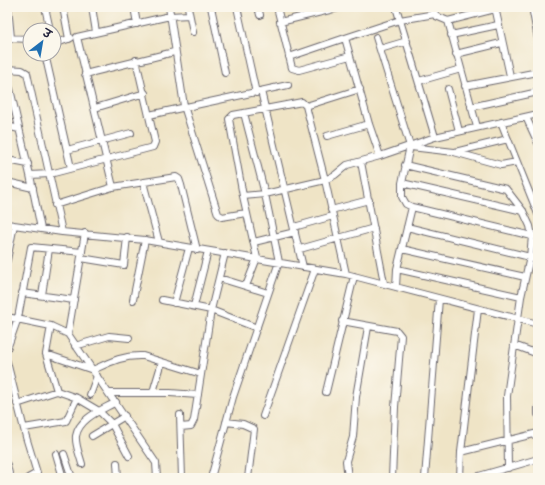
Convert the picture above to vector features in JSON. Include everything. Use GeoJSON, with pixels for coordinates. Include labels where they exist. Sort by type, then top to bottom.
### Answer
{"type":"FeatureCollection","features":[{"type":"Feature","properties":{"kind":"street"},"geometry":{"type":"LineString","coordinates":[[8,7],[9,38],[22,39]]}},
{"type":"Feature","properties":{"kind":"street"},"geometry":{"type":"LineString","coordinates":[[45,7],[48,22]]}},
{"type":"Feature","properties":{"kind":"street"},"geometry":{"type":"LineString","coordinates":[[64,7],[69,39]]}},
{"type":"Feature","properties":{"kind":"street"},"geometry":{"type":"LineString","coordinates":[[92,7],[96,32]]}},
{"type":"Feature","properties":{"kind":"street"},"geometry":{"type":"LineString","coordinates":[[134,7],[137,24]]}},
{"type":"Feature","properties":{"kind":"street"},"geometry":{"type":"LineString","coordinates":[[169,7],[174,52],[184,106],[218,214],[222,217],[246,212]]}},
{"type":"Feature","properties":{"kind":"street"},"geometry":{"type":"LineString","coordinates":[[188,7],[193,32]]}},
{"type":"Feature","properties":{"kind":"street"},"geometry":{"type":"LineString","coordinates":[[211,7],[225,73]]}},
{"type":"Feature","properties":{"kind":"street"},"geometry":{"type":"LineString","coordinates":[[237,7],[258,92],[265,108],[286,189],[303,267]]}},
{"type":"Feature","properties":{"kind":"street"},"geometry":{"type":"LineString","coordinates":[[258,7],[260,15]]}},
{"type":"Feature","properties":{"kind":"street"},"geometry":{"type":"LineString","coordinates":[[277,7],[292,68],[299,70],[350,56]]}},
{"type":"Feature","properties":{"kind":"street"},"geometry":{"type":"LineString","coordinates":[[280,22],[342,7]]}},
{"type":"Feature","properties":{"kind":"street"},"geometry":{"type":"LineString","coordinates":[[396,7],[435,137]]}},
{"type":"Feature","properties":{"kind":"street"},"geometry":{"type":"LineString","coordinates":[[432,7],[435,14],[444,21],[495,8],[501,43],[510,76]]}},
{"type":"Feature","properties":{"kind":"street"},"geometry":{"type":"LineString","coordinates":[[532,7],[538,39]]}},
{"type":"Feature","properties":{"kind":"street"},"geometry":{"type":"LineString","coordinates":[[289,57],[400,20],[435,14]]}},
{"type":"Feature","properties":{"kind":"street"},"geometry":{"type":"LineString","coordinates":[[62,41],[96,32],[170,16],[189,15]]}},
{"type":"Feature","properties":{"kind":"street"},"geometry":{"type":"LineString","coordinates":[[448,21],[477,127]]}},
{"type":"Feature","properties":{"kind":"street"},"geometry":{"type":"LineString","coordinates":[[451,35],[498,25]]}},
{"type":"Feature","properties":{"kind":"street"},"geometry":{"type":"LineString","coordinates":[[77,37],[113,187]]}},
{"type":"Feature","properties":{"kind":"street"},"geometry":{"type":"LineString","coordinates":[[376,37],[410,146],[402,183],[402,197],[406,204],[412,207],[535,236]]}},
{"type":"Feature","properties":{"kind":"street"},"geometry":{"type":"LineString","coordinates":[[345,38],[369,124],[380,156]]}},
{"type":"Feature","properties":{"kind":"street"},"geometry":{"type":"LineString","coordinates":[[380,49],[407,41]]}},
{"type":"Feature","properties":{"kind":"street"},"geometry":{"type":"LineString","coordinates":[[456,54],[501,43]]}},
{"type":"Feature","properties":{"kind":"street"},"geometry":{"type":"LineString","coordinates":[[85,74],[136,60],[174,52]]}},
{"type":"Feature","properties":{"kind":"street"},"geometry":{"type":"LineString","coordinates":[[30,175],[50,174],[153,147],[155,142],[145,93],[136,60]]}},
{"type":"Feature","properties":{"kind":"street"},"geometry":{"type":"LineString","coordinates":[[47,62],[71,168]]}},
{"type":"Feature","properties":{"kind":"street"},"geometry":{"type":"LineString","coordinates":[[7,69],[22,70],[27,73],[62,232]]}},
{"type":"Feature","properties":{"kind":"street"},"geometry":{"type":"LineString","coordinates":[[419,81],[460,69]]}},
{"type":"Feature","properties":{"kind":"street"},"geometry":{"type":"LineString","coordinates":[[466,86],[510,76],[538,72]]}},
{"type":"Feature","properties":{"kind":"street"},"geometry":{"type":"LineString","coordinates":[[149,115],[184,106],[288,85]]}},
{"type":"Feature","properties":{"kind":"street"},"geometry":{"type":"LineString","coordinates":[[10,89],[28,164],[41,229]]}},
{"type":"Feature","properties":{"kind":"street"},"geometry":{"type":"LineString","coordinates":[[306,106],[360,89]]}},
{"type":"Feature","properties":{"kind":"street"},"geometry":{"type":"LineString","coordinates":[[448,89],[459,131]]}},
{"type":"Feature","properties":{"kind":"street"},"geometry":{"type":"LineString","coordinates":[[471,107],[538,92]]}},
{"type":"Feature","properties":{"kind":"street"},"geometry":{"type":"LineString","coordinates":[[95,108],[145,93]]}},
{"type":"Feature","properties":{"kind":"street"},"geometry":{"type":"LineString","coordinates":[[246,286],[257,258],[246,212],[229,119],[233,115],[302,102],[306,106],[325,180],[346,274]]}},
{"type":"Feature","properties":{"kind":"street"},"geometry":{"type":"LineString","coordinates":[[211,478],[226,422],[279,262],[265,194],[244,113]]}},
{"type":"Feature","properties":{"kind":"street"},"geometry":{"type":"LineString","coordinates":[[243,196],[265,194],[325,180],[336,176],[347,165],[380,156],[435,137],[538,114]]}},
{"type":"Feature","properties":{"kind":"street"},"geometry":{"type":"LineString","coordinates":[[526,117],[538,143]]}},
{"type":"Feature","properties":{"kind":"street"},"geometry":{"type":"LineString","coordinates":[[501,122],[538,214]]}},
{"type":"Feature","properties":{"kind":"street"},"geometry":{"type":"LineString","coordinates":[[327,136],[369,124]]}},
{"type":"Feature","properties":{"kind":"street"},"geometry":{"type":"LineString","coordinates":[[7,126],[19,129]]}},
{"type":"Feature","properties":{"kind":"street"},"geometry":{"type":"LineString","coordinates":[[67,150],[131,134]]}},
{"type":"Feature","properties":{"kind":"street"},"geometry":{"type":"LineString","coordinates":[[454,152],[508,139]]}},
{"type":"Feature","properties":{"kind":"street"},"geometry":{"type":"LineString","coordinates":[[410,146],[454,152],[501,165],[517,162]]}},
{"type":"Feature","properties":{"kind":"street"},"geometry":{"type":"LineString","coordinates":[[7,160],[28,164]]}},
{"type":"Feature","properties":{"kind":"street"},"geometry":{"type":"LineString","coordinates":[[361,162],[384,283]]}},
{"type":"Feature","properties":{"kind":"street"},"geometry":{"type":"LineString","coordinates":[[405,165],[506,189],[523,211],[535,236],[520,297],[519,318],[507,396],[506,441],[508,468]]}},
{"type":"Feature","properties":{"kind":"street"},"geometry":{"type":"LineString","coordinates":[[55,205],[113,187],[176,177],[179,179],[197,250]]}},
{"type":"Feature","properties":{"kind":"street"},"geometry":{"type":"LineString","coordinates":[[7,182],[33,188]]}},
{"type":"Feature","properties":{"kind":"street"},"geometry":{"type":"LineString","coordinates":[[143,182],[159,242]]}},
{"type":"Feature","properties":{"kind":"street"},"geometry":{"type":"LineString","coordinates":[[402,183],[523,211]]}},
{"type":"Feature","properties":{"kind":"street"},"geometry":{"type":"LineString","coordinates":[[254,242],[273,238],[332,213],[369,200]]}},
{"type":"Feature","properties":{"kind":"street"},"geometry":{"type":"LineString","coordinates":[[396,287],[397,269],[412,207]]}},
{"type":"Feature","properties":{"kind":"street"},"geometry":{"type":"LineString","coordinates":[[7,260],[10,224],[62,232],[127,237],[346,274],[538,324]]}},
{"type":"Feature","properties":{"kind":"street"},"geometry":{"type":"LineString","coordinates":[[407,227],[530,257],[538,261]]}},
{"type":"Feature","properties":{"kind":"street"},"geometry":{"type":"LineString","coordinates":[[300,249],[374,228]]}},
{"type":"Feature","properties":{"kind":"street"},"geometry":{"type":"LineString","coordinates":[[68,334],[85,233]]}},
{"type":"Feature","properties":{"kind":"street"},"geometry":{"type":"LineString","coordinates":[[7,349],[18,318],[31,247],[81,255],[124,265],[127,237]]}},
{"type":"Feature","properties":{"kind":"street"},"geometry":{"type":"LineString","coordinates":[[133,300],[145,240]]}},
{"type":"Feature","properties":{"kind":"street"},"geometry":{"type":"LineString","coordinates":[[174,303],[189,248]]}},
{"type":"Feature","properties":{"kind":"street"},"geometry":{"type":"LineString","coordinates":[[42,295],[49,249]]}},
{"type":"Feature","properties":{"kind":"street"},"geometry":{"type":"LineString","coordinates":[[402,249],[525,277]]}},
{"type":"Feature","properties":{"kind":"street"},"geometry":{"type":"LineString","coordinates":[[194,306],[208,251]]}},
{"type":"Feature","properties":{"kind":"street"},"geometry":{"type":"LineString","coordinates":[[181,427],[192,426],[211,310],[225,253]]}},
{"type":"Feature","properties":{"kind":"street"},"geometry":{"type":"LineString","coordinates":[[263,416],[315,269]]}},
{"type":"Feature","properties":{"kind":"street"},"geometry":{"type":"LineString","coordinates":[[397,269],[520,297]]}},
{"type":"Feature","properties":{"kind":"street"},"geometry":{"type":"LineString","coordinates":[[326,392],[354,276]]}},
{"type":"Feature","properties":{"kind":"street"},"geometry":{"type":"LineString","coordinates":[[219,278],[268,293]]}},
{"type":"Feature","properties":{"kind":"street"},"geometry":{"type":"LineString","coordinates":[[22,293],[74,300]]}},
{"type":"Feature","properties":{"kind":"street"},"geometry":{"type":"LineString","coordinates":[[425,478],[439,299]]}},
{"type":"Feature","properties":{"kind":"street"},"geometry":{"type":"LineString","coordinates":[[162,300],[211,310],[257,328]]}},
{"type":"Feature","properties":{"kind":"street"},"geometry":{"type":"LineString","coordinates":[[460,478],[461,452],[478,309]]}},
{"type":"Feature","properties":{"kind":"street"},"geometry":{"type":"LineString","coordinates":[[7,317],[18,318],[51,326],[68,334],[75,346],[116,402],[156,463],[157,478]]}},
{"type":"Feature","properties":{"kind":"street"},"geometry":{"type":"LineString","coordinates":[[342,321],[397,332],[401,336],[395,407],[392,478]]}},
{"type":"Feature","properties":{"kind":"street"},"geometry":{"type":"LineString","coordinates":[[51,326],[46,354],[58,391]]}},
{"type":"Feature","properties":{"kind":"street"},"geometry":{"type":"LineString","coordinates":[[348,478],[346,461],[353,437],[356,397],[368,326]]}},
{"type":"Feature","properties":{"kind":"street"},"geometry":{"type":"LineString","coordinates":[[75,346],[109,336],[129,338]]}},
{"type":"Feature","properties":{"kind":"street"},"geometry":{"type":"LineString","coordinates":[[514,345],[538,354]]}},
{"type":"Feature","properties":{"kind":"street"},"geometry":{"type":"LineString","coordinates":[[46,354],[93,370],[125,356],[143,356],[201,374]]}},
{"type":"Feature","properties":{"kind":"street"},"geometry":{"type":"LineString","coordinates":[[7,362],[8,376],[37,473],[28,478]]}},
{"type":"Feature","properties":{"kind":"street"},"geometry":{"type":"LineString","coordinates":[[153,392],[162,362]]}},
{"type":"Feature","properties":{"kind":"street"},"geometry":{"type":"LineString","coordinates":[[90,395],[97,376]]}},
{"type":"Feature","properties":{"kind":"street"},"geometry":{"type":"LineString","coordinates":[[17,404],[58,391],[77,398],[99,411],[112,424],[130,456]]}},
{"type":"Feature","properties":{"kind":"street"},"geometry":{"type":"LineString","coordinates":[[109,393],[153,392],[198,395]]}},
{"type":"Feature","properties":{"kind":"street"},"geometry":{"type":"LineString","coordinates":[[24,428],[66,421],[77,398]]}},
{"type":"Feature","properties":{"kind":"street"},"geometry":{"type":"LineString","coordinates":[[82,464],[76,436],[84,422],[99,411],[116,402]]}},
{"type":"Feature","properties":{"kind":"street"},"geometry":{"type":"LineString","coordinates":[[538,408],[538,414]]}},
{"type":"Feature","properties":{"kind":"street"},"geometry":{"type":"LineString","coordinates":[[180,415],[182,478]]}},
{"type":"Feature","properties":{"kind":"street"},"geometry":{"type":"LineString","coordinates":[[92,436],[125,416]]}},
{"type":"Feature","properties":{"kind":"street"},"geometry":{"type":"LineString","coordinates":[[226,422],[243,424],[254,429],[248,478]]}},
{"type":"Feature","properties":{"kind":"street"},"geometry":{"type":"LineString","coordinates":[[461,452],[538,433]]}},
{"type":"Feature","properties":{"kind":"street"},"geometry":{"type":"LineString","coordinates":[[56,454],[63,478]]}},
{"type":"Feature","properties":{"kind":"street"},"geometry":{"type":"LineString","coordinates":[[64,454],[72,478]]}},
{"type":"Feature","properties":{"kind":"street"},"geometry":{"type":"LineString","coordinates":[[472,478],[538,459]]}},
{"type":"Feature","properties":{"kind":"street"},"geometry":{"type":"LineString","coordinates":[[117,462],[118,478]]}},
{"type":"Feature","properties":{"kind":"street"},"geometry":{"type":"LineString","coordinates":[[7,465],[10,478]]}}]}
